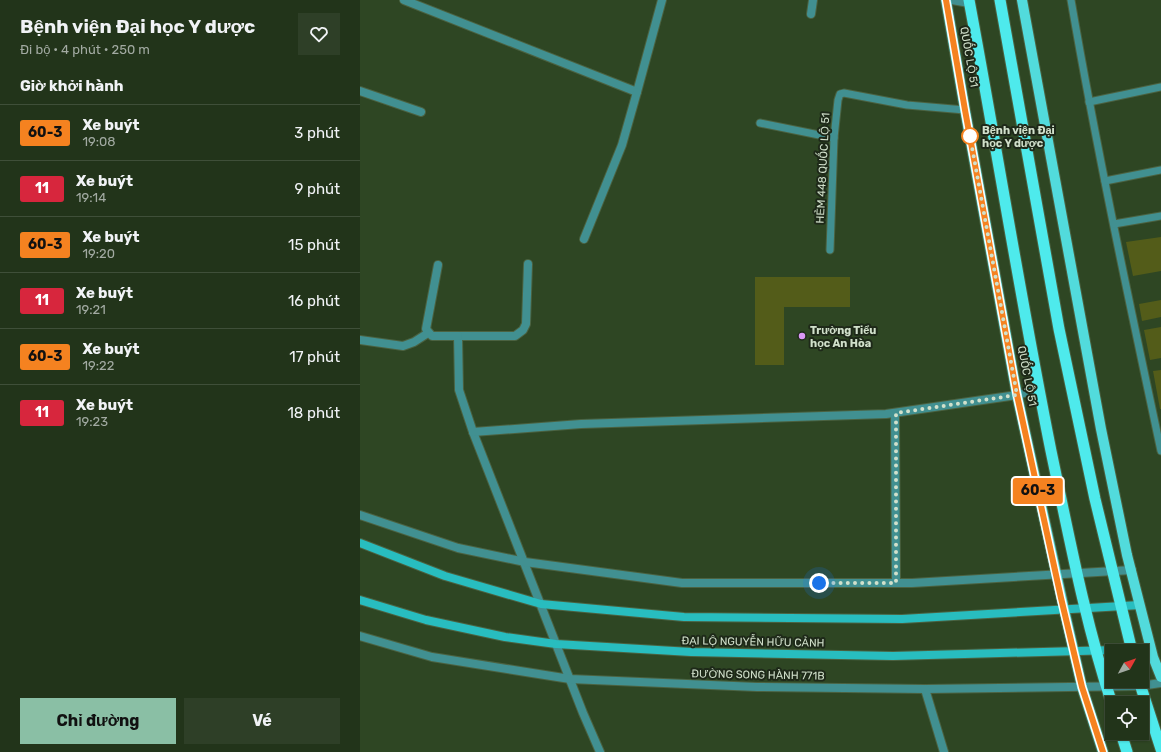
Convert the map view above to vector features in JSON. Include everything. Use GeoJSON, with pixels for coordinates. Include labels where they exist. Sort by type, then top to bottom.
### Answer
{"type":"FeatureCollection","features":[{"type":"Feature","properties":{"kind":"highway"},"geometry":{"type":"LineString","coordinates":[[1000,0],[1059,329],[1130,644]]}},
{"type":"Feature","properties":{"kind":"highway","name":"QUỐC LỘ 51"},"geometry":{"type":"LineString","coordinates":[[969,1],[1039,389],[1077,573],[1105,683]]}},
{"type":"Feature","properties":{"kind":"highway"},"geometry":{"type":"LineString","coordinates":[[1141,688],[1161,749]]}},
{"type":"Feature","properties":{"kind":"highway"},"geometry":{"type":"LineString","coordinates":[[1124,740],[1128,752]]}},
{"type":"Feature","properties":{"kind":"main road","name":"QUỐC LỘ 51"},"geometry":{"type":"LineString","coordinates":[[946,0],[1017,395],[1082,687],[1103,752]]}},
{"type":"Feature","properties":{"kind":"main road"},"geometry":{"type":"LineString","coordinates":[[1022,0],[1101,429],[1127,555],[1161,677]]}},
{"type":"Feature","properties":{"kind":"main road"},"geometry":{"type":"LineString","coordinates":[[360,543],[445,576],[541,604],[692,617],[902,619],[1140,605]]}},
{"type":"Feature","properties":{"kind":"main road","name":"ĐẠI LỘ NGUYỄN HỮU CẢNH"},"geometry":{"type":"LineString","coordinates":[[360,600],[426,620],[505,637],[556,644],[691,652],[877,655],[1105,650]]}},
{"type":"Feature","properties":{"kind":"street"},"geometry":{"type":"LineString","coordinates":[[404,0],[637,92]]}},
{"type":"Feature","properties":{"kind":"street"},"geometry":{"type":"LineString","coordinates":[[584,239],[622,145],[662,0]]}},
{"type":"Feature","properties":{"kind":"street"},"geometry":{"type":"LineString","coordinates":[[811,14],[813,0]]}},
{"type":"Feature","properties":{"kind":"street"},"geometry":{"type":"LineString","coordinates":[[952,0],[969,1]]}},
{"type":"Feature","properties":{"kind":"street"},"geometry":{"type":"LineString","coordinates":[[360,91],[421,112]]}},
{"type":"Feature","properties":{"kind":"street"},"geometry":{"type":"LineString","coordinates":[[438,265],[426,329],[428,333],[432,336],[515,336],[523,330],[526,324],[528,264]]}},
{"type":"Feature","properties":{"kind":"street"},"geometry":{"type":"LineString","coordinates":[[360,340],[404,346],[414,342],[428,333]]}},
{"type":"Feature","properties":{"kind":"street"},"geometry":{"type":"LineString","coordinates":[[458,336],[458,390],[556,644],[600,752]]}},
{"type":"Feature","properties":{"kind":"street"},"geometry":{"type":"LineString","coordinates":[[473,432],[580,424],[870,415],[896,413],[1017,395],[1039,389]]}},
{"type":"Feature","properties":{"kind":"street"},"geometry":{"type":"LineString","coordinates":[[896,413],[896,583]]}},
{"type":"Feature","properties":{"kind":"street"},"geometry":{"type":"LineString","coordinates":[[360,515],[458,548],[525,562],[682,583],[896,583],[1132,570]]}},
{"type":"Feature","properties":{"kind":"street","name":"ĐƯỜNG SONG HÀNH 771B"},"geometry":{"type":"LineString","coordinates":[[360,636],[432,657],[570,679],[757,688],[925,689],[1105,687]]}},
{"type":"Feature","properties":{"kind":"street","name":"ĐƯỜNG SONG HÀNH 771B"},"geometry":{"type":"LineString","coordinates":[[1149,684],[1161,683]]}},
{"type":"Feature","properties":{"kind":"street"},"geometry":{"type":"LineString","coordinates":[[925,689],[944,752]]}},
{"type":"Feature","properties":{"kind":"lane"},"geometry":{"type":"LineString","coordinates":[[1071,0],[1088,102],[1161,451]]}},
{"type":"Feature","properties":{"kind":"lane"},"geometry":{"type":"LineString","coordinates":[[1088,102],[1161,87]]}},
{"type":"Feature","properties":{"kind":"lane","name":"HẺM 448 QUỐC LỘ 51"},"geometry":{"type":"LineString","coordinates":[[830,250],[834,138],[840,94],[844,93],[907,105],[965,110]]}},
{"type":"Feature","properties":{"kind":"lane"},"geometry":{"type":"LineString","coordinates":[[760,123],[834,138]]}},
{"type":"Feature","properties":{"kind":"lane"},"geometry":{"type":"LineString","coordinates":[[1105,181],[1161,170]]}},
{"type":"Feature","properties":{"kind":"lane"},"geometry":{"type":"LineString","coordinates":[[1114,224],[1161,216]]}},
{"type":"Feature","properties":{"kind":"building"},"geometry":{"type":"Polygon","coordinates":[[[1161,237],[1161,271],[1133,276],[1126,242],[1161,237]]]}},
{"type":"Feature","properties":{"kind":"building"},"geometry":{"type":"Polygon","coordinates":[[[755,277],[850,277],[850,307],[784,307],[784,365],[755,365],[755,277]]]}},
{"type":"Feature","properties":{"kind":"building"},"geometry":{"type":"Polygon","coordinates":[[[1161,300],[1161,317],[1142,321],[1139,304],[1161,300]]]}},
{"type":"Feature","properties":{"kind":"building"},"geometry":{"type":"Polygon","coordinates":[[[1161,327],[1161,358],[1150,360],[1144,330],[1161,327]]]}},
{"type":"Feature","properties":{"kind":"building"},"geometry":{"type":"Polygon","coordinates":[[[1161,370],[1161,409],[1160,409],[1153,371],[1161,370]]]}},
{"type":"Feature","properties":{"kind":"bus line","name":"60-3"},"geometry":{"type":"LineString","coordinates":[[946,0],[1017,395],[1082,687],[1103,752]]}},
{"type":"Feature","properties":{"kind":"place","name":"Bệnh viện Đại học Y dược"},"geometry":{"type":"Point","coordinates":[970,136]}},
{"type":"Feature","properties":{"kind":"place","name":"Trường Tiểu học An Hòa"},"geometry":{"type":"Point","coordinates":[802,336]}},
{"type":"Feature","properties":{"kind":"route"},"geometry":{"type":"LineString","coordinates":[[819,583],[896,583],[896,413],[1017,395],[970,136]]}}]}
